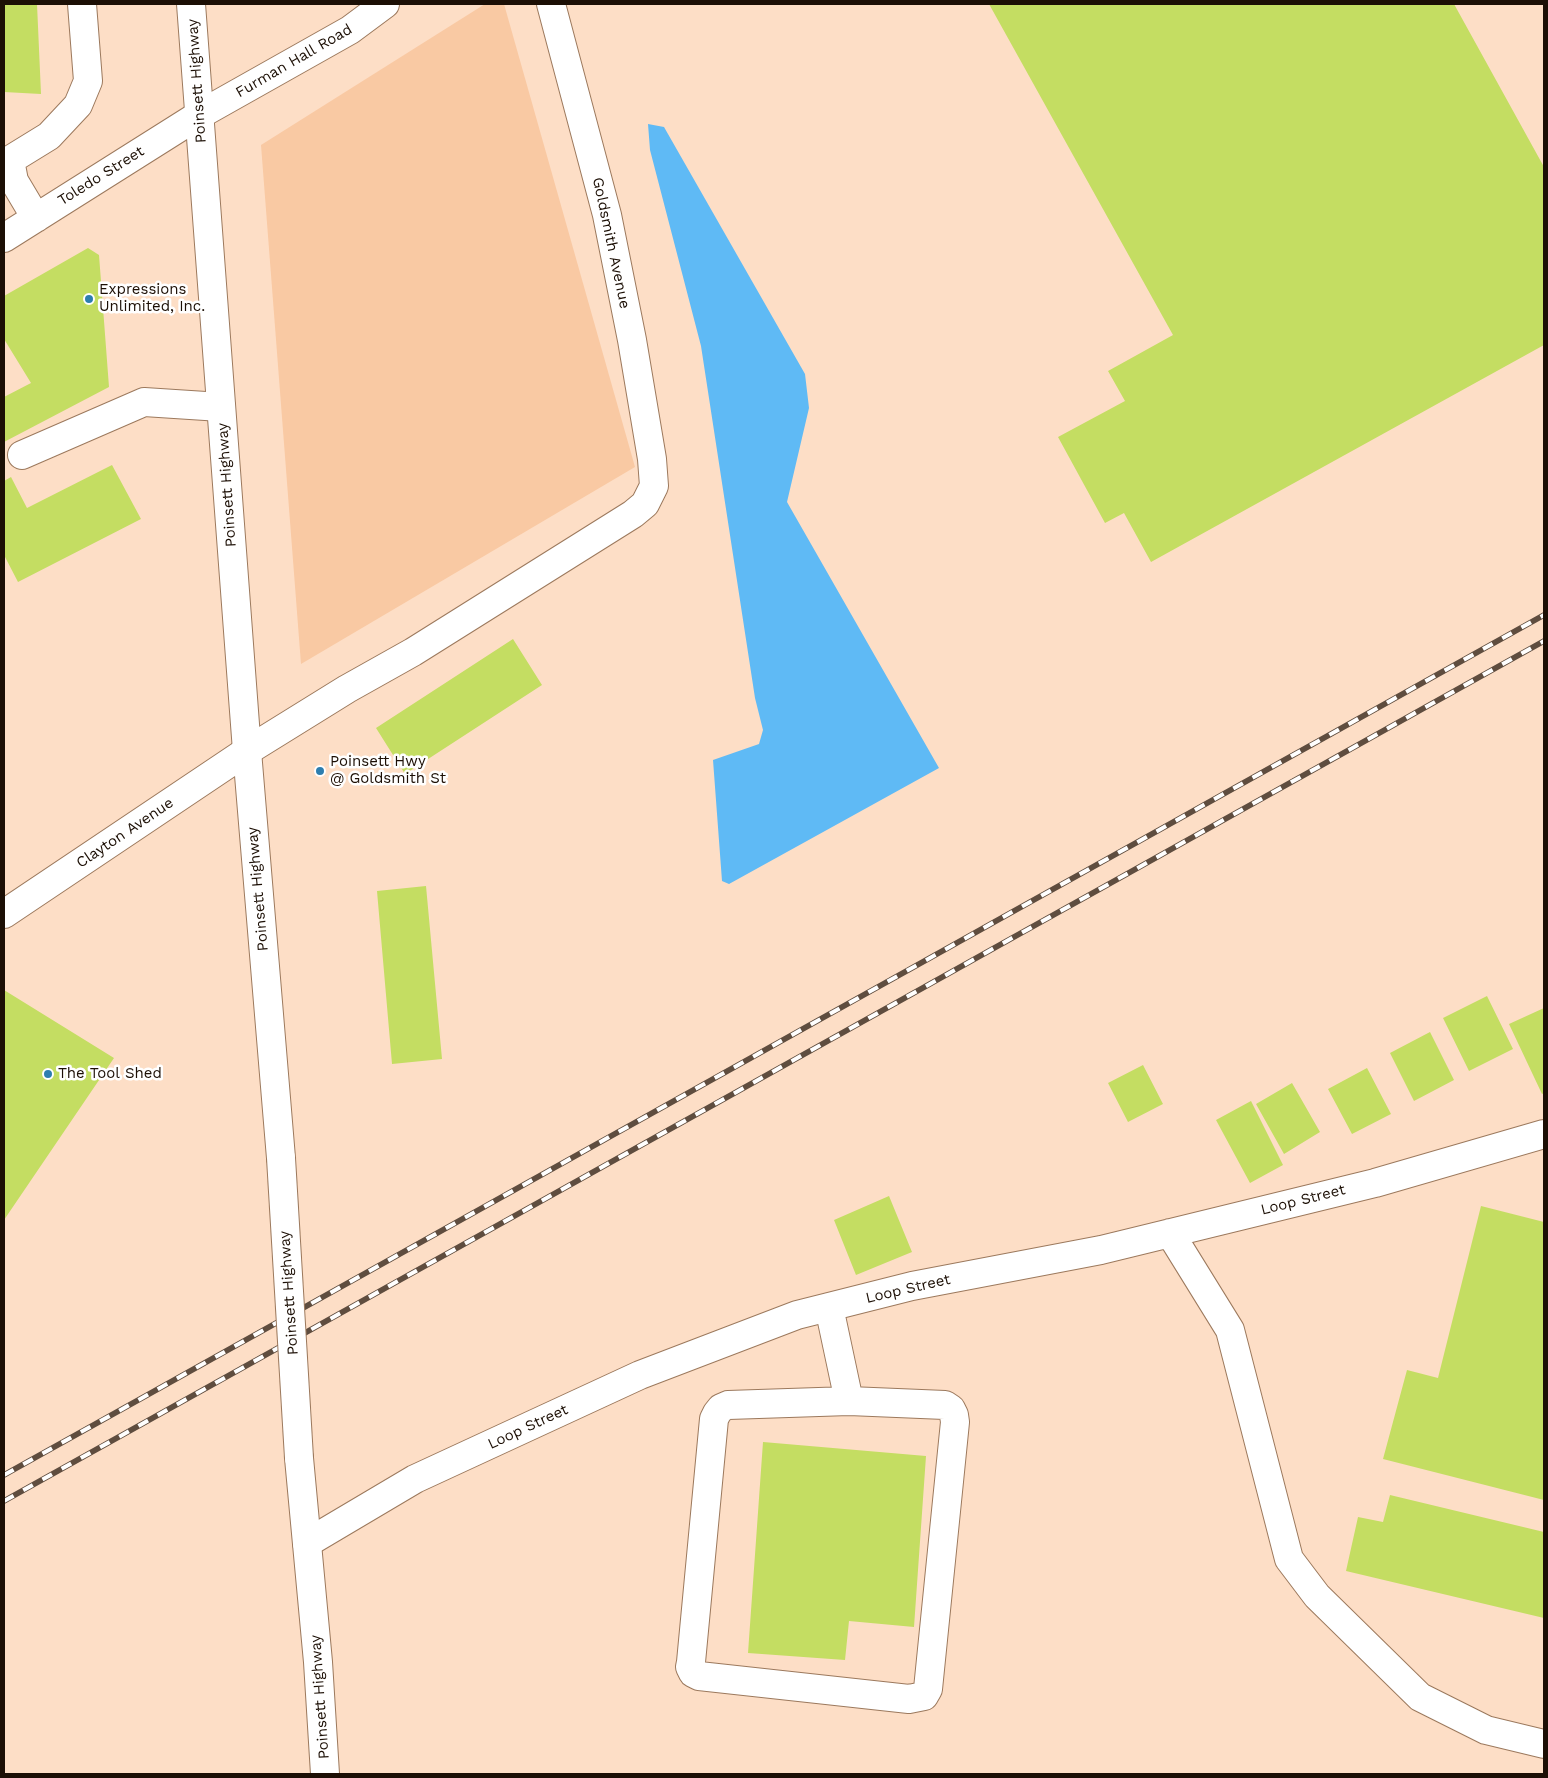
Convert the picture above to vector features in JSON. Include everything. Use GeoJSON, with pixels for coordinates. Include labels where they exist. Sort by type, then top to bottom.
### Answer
{"type":"FeatureCollection","features":[{"type":"Feature","properties":{"kind":"main road"},"geometry":{"type":"LineString","coordinates":[[36,218],[14,181],[10,160],[48,136],[78,104],[88,81],[82,4]]}},
{"type":"Feature","properties":{"kind":"main road","name":"Poinsett Highway"},"geometry":{"type":"LineString","coordinates":[[191,4],[247,751],[280,1158],[299,1458],[318,1662],[325,1774]]}},
{"type":"Feature","properties":{"kind":"main road","name":"Furman Hall Road"},"geometry":{"type":"LineString","coordinates":[[199,115],[350,30],[386,4]]}},
{"type":"Feature","properties":{"kind":"main road","name":"Goldsmith Avenue"},"geometry":{"type":"LineString","coordinates":[[551,4],[607,215],[632,340],[652,459],[654,486]]}},
{"type":"Feature","properties":{"kind":"main road","name":"Toledo Street"},"geometry":{"type":"LineString","coordinates":[[4,238],[199,115]]}},
{"type":"Feature","properties":{"kind":"main road"},"geometry":{"type":"LineString","coordinates":[[22,455],[144,402],[221,407]]}},
{"type":"Feature","properties":{"kind":"main road","name":"Clayton Avenue"},"geometry":{"type":"LineString","coordinates":[[4,914],[247,751],[347,689],[413,652],[633,514],[645,504],[654,486]]}},
{"type":"Feature","properties":{"kind":"main road","name":"Loop Street"},"geometry":{"type":"LineString","coordinates":[[307,1543],[415,1479],[640,1375],[797,1315],[912,1286],[1101,1250],[1375,1183],[1544,1134]]}},
{"type":"Feature","properties":{"kind":"main road"},"geometry":{"type":"LineString","coordinates":[[1170,1232],[1230,1330],[1289,1559],[1317,1596],[1420,1697],[1486,1730],[1544,1744]]}},
{"type":"Feature","properties":{"kind":"main road"},"geometry":{"type":"LineString","coordinates":[[828,1308],[849,1400]]}},
{"type":"Feature","properties":{"kind":"main road"},"geometry":{"type":"LineString","coordinates":[[849,1400],[945,1405],[951,1409],[954,1415],[955,1422],[928,1689],[924,1696],[909,1699],[699,1676],[690,1668],[714,1419],[717,1413],[728,1405],[849,1400]]}},
{"type":"Feature","properties":{"kind":"shaded area"},"geometry":{"type":"Polygon","coordinates":[[[485,4],[504,4],[635,467],[301,664],[261,145],[485,4]]]}},
{"type":"Feature","properties":{"kind":"water"},"geometry":{"type":"Polygon","coordinates":[[[648,124],[664,127],[805,374],[809,408],[787,502],[939,768],[729,884],[722,881],[713,760],[759,744],[763,730],[755,698],[701,346],[650,150],[648,124]]]}},
{"type":"Feature","properties":{"kind":"building"},"geometry":{"type":"Polygon","coordinates":[[[4,4],[37,4],[41,94],[4,92],[4,4]]]}},
{"type":"Feature","properties":{"kind":"building"},"geometry":{"type":"Polygon","coordinates":[[[989,4],[1454,4],[1544,167],[1544,345],[1151,562],[1124,513],[1105,523],[1058,437],[1125,401],[1108,371],[1173,335],[989,4]]]}},
{"type":"Feature","properties":{"kind":"building"},"geometry":{"type":"Polygon","coordinates":[[[88,248],[99,255],[109,387],[4,442],[4,397],[31,383],[4,339],[4,296],[88,248]]]}},
{"type":"Feature","properties":{"kind":"building"},"geometry":{"type":"Polygon","coordinates":[[[112,465],[141,519],[18,582],[4,555],[4,481],[11,477],[27,508],[112,465]]]}},
{"type":"Feature","properties":{"kind":"building"},"geometry":{"type":"Polygon","coordinates":[[[513,639],[542,685],[405,774],[376,728],[513,639]]]}},
{"type":"Feature","properties":{"kind":"building"},"geometry":{"type":"Polygon","coordinates":[[[426,886],[442,1059],[392,1064],[377,891],[426,886]]]}},
{"type":"Feature","properties":{"kind":"building"},"geometry":{"type":"Polygon","coordinates":[[[4,990],[114,1058],[4,1220],[4,990]]]}},
{"type":"Feature","properties":{"kind":"building"},"geometry":{"type":"Polygon","coordinates":[[[1487,996],[1513,1049],[1469,1071],[1443,1018],[1487,996]]]}},
{"type":"Feature","properties":{"kind":"building"},"geometry":{"type":"Polygon","coordinates":[[[1544,1008],[1544,1093],[1542,1094],[1509,1024],[1544,1008]]]}},
{"type":"Feature","properties":{"kind":"building"},"geometry":{"type":"Polygon","coordinates":[[[1430,1032],[1454,1080],[1414,1101],[1390,1053],[1430,1032]]]}},
{"type":"Feature","properties":{"kind":"building"},"geometry":{"type":"Polygon","coordinates":[[[1143,1065],[1163,1104],[1128,1122],[1108,1083],[1143,1065]]]}},
{"type":"Feature","properties":{"kind":"building"},"geometry":{"type":"Polygon","coordinates":[[[1367,1068],[1391,1114],[1352,1134],[1328,1089],[1367,1068]]]}},
{"type":"Feature","properties":{"kind":"building"},"geometry":{"type":"Polygon","coordinates":[[[1292,1083],[1320,1132],[1284,1154],[1256,1104],[1292,1083]]]}},
{"type":"Feature","properties":{"kind":"building"},"geometry":{"type":"Polygon","coordinates":[[[1251,1101],[1283,1165],[1250,1183],[1216,1120],[1251,1101]]]}},
{"type":"Feature","properties":{"kind":"building"},"geometry":{"type":"Polygon","coordinates":[[[889,1196],[912,1252],[856,1275],[834,1220],[889,1196]]]}},
{"type":"Feature","properties":{"kind":"building"},"geometry":{"type":"Polygon","coordinates":[[[1481,1206],[1544,1222],[1544,1500],[1383,1459],[1407,1370],[1438,1378],[1481,1206]]]}},
{"type":"Feature","properties":{"kind":"building"},"geometry":{"type":"Polygon","coordinates":[[[763,1442],[926,1456],[914,1627],[849,1621],[845,1660],[748,1653],[763,1442]]]}},
{"type":"Feature","properties":{"kind":"building"},"geometry":{"type":"Polygon","coordinates":[[[1390,1495],[1544,1532],[1544,1618],[1346,1571],[1358,1517],[1383,1522],[1390,1495]]]}},
{"type":"Feature","properties":{"kind":"railway"},"geometry":{"type":"LineString","coordinates":[[4,1475],[1544,615]]}},
{"type":"Feature","properties":{"kind":"railway"},"geometry":{"type":"LineString","coordinates":[[4,1501],[1544,641]]}},
{"type":"Feature","properties":{"kind":"place","name":"Expressions Unlimited, Inc."},"geometry":{"type":"Point","coordinates":[89,299]}},
{"type":"Feature","properties":{"kind":"place","name":"Poinsett Hwy @ Goldsmith St"},"geometry":{"type":"Point","coordinates":[320,771]}},
{"type":"Feature","properties":{"kind":"place","name":"The Tool Shed"},"geometry":{"type":"Point","coordinates":[48,1074]}}]}
